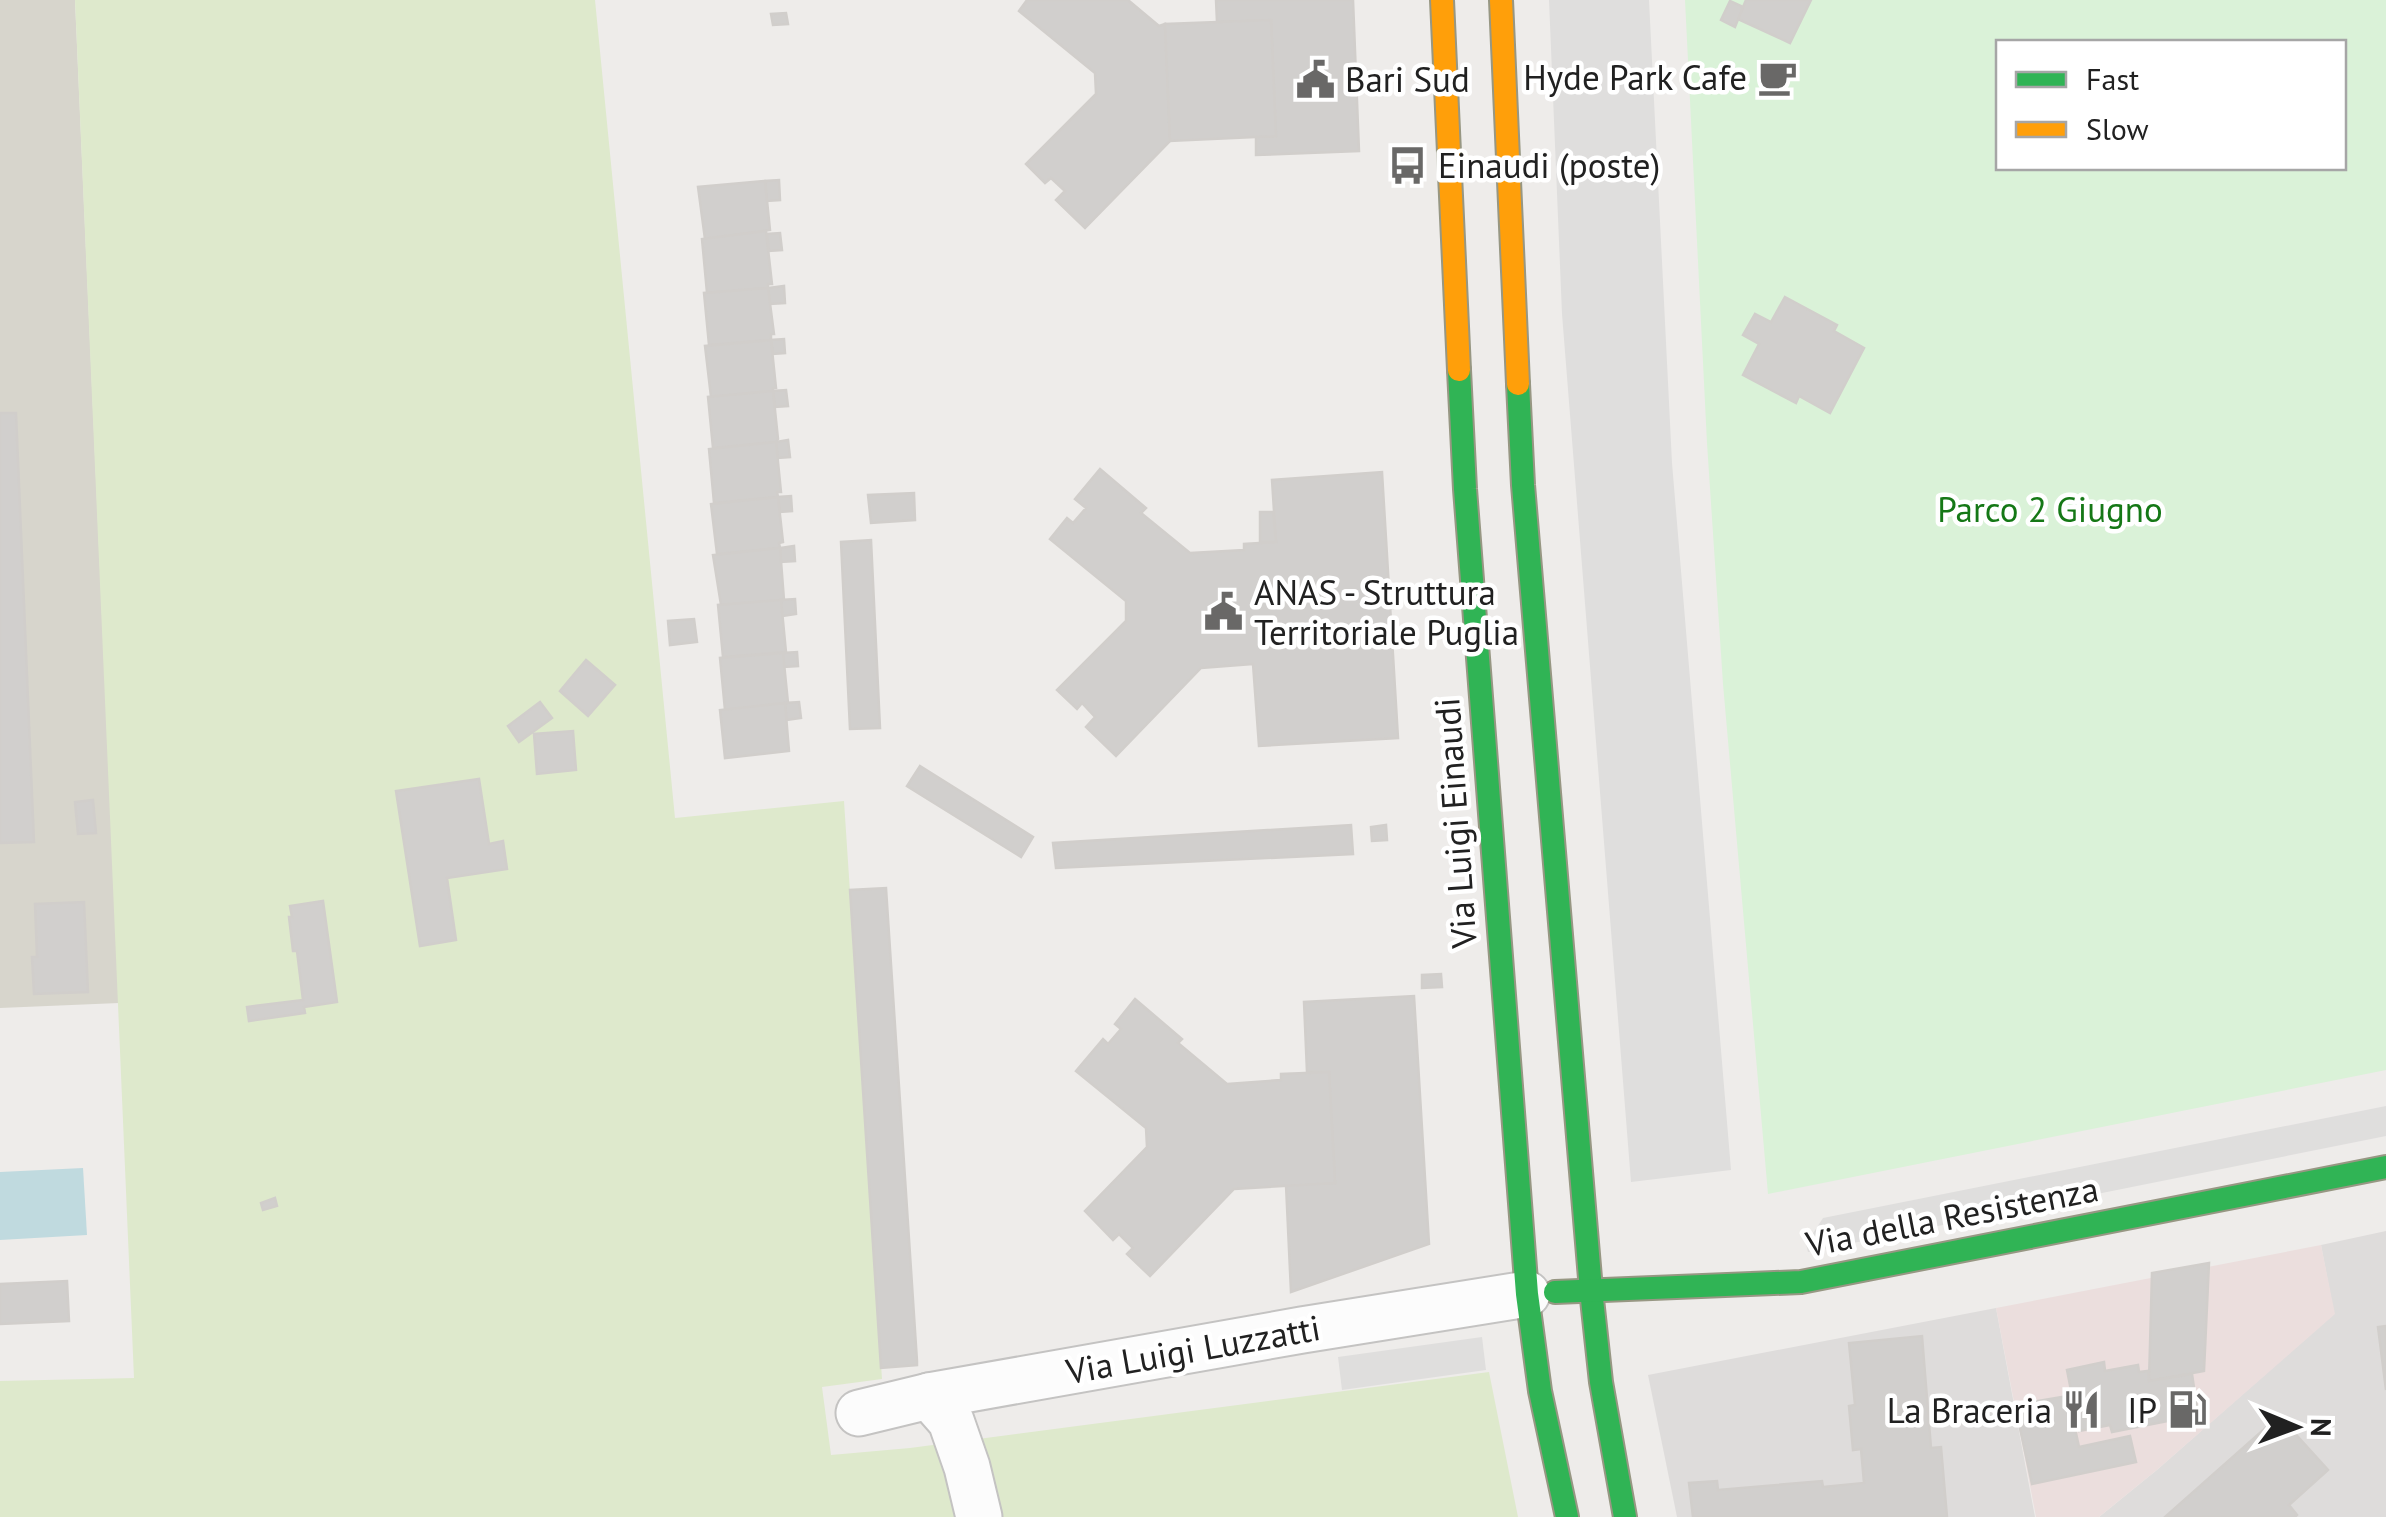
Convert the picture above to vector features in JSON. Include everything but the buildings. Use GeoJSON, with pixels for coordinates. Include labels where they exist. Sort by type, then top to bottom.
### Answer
{"type":"FeatureCollection","features":[{"type":"Feature","properties":{"kind":"main road","name":"Via Luigi Einaudi"},"geometry":{"type":"LineString","coordinates":[[1442,0],[1465,489],[1527,1294],[1540,1391],[1567,1517]]}},
{"type":"Feature","properties":{"kind":"main road"},"geometry":{"type":"LineString","coordinates":[[1501,0],[1522,485],[1601,1382],[1625,1517]]}},
{"type":"Feature","properties":{"kind":"main road","name":"Via della Resistenza"},"geometry":{"type":"LineString","coordinates":[[1527,1294],[1801,1282],[2386,1168]]}},
{"type":"Feature","properties":{"kind":"street","name":"Via Luigi Luzzatti"},"geometry":{"type":"LineString","coordinates":[[860,1412],[929,1396],[1302,1330],[1527,1294]]}},
{"type":"Feature","properties":{"kind":"street"},"geometry":{"type":"LineString","coordinates":[[929,1396],[951,1421],[979,1517]]}},
{"type":"Feature","properties":{"kind":"shaded area"},"geometry":{"type":"Polygon","coordinates":[[[0,0],[75,0],[119,1003],[0,1008],[0,0]]]}},
{"type":"Feature","properties":{"kind":"shaded area"},"geometry":{"type":"Polygon","coordinates":[[[1549,0],[1649,0],[1672,463],[1731,1170],[1631,1182],[1562,314],[1549,0]]]}},
{"type":"Feature","properties":{"kind":"shaded area"},"geometry":{"type":"Polygon","coordinates":[[[2386,1106],[2386,1136],[1808,1252],[1806,1244],[1823,1218],[2386,1106]]]}},
{"type":"Feature","properties":{"kind":"shaded area"},"geometry":{"type":"Polygon","coordinates":[[[2386,1231],[2386,1517],[2099,1517],[2334,1314],[2321,1245],[2386,1231]]]}},
{"type":"Feature","properties":{"kind":"shaded area"},"geometry":{"type":"Polygon","coordinates":[[[2321,1245],[2335,1314],[2099,1517],[2036,1517],[1996,1308],[2321,1245]]]}},
{"type":"Feature","properties":{"kind":"shaded area"},"geometry":{"type":"Polygon","coordinates":[[[1996,1308],[2035,1517],[1677,1517],[1648,1375],[1996,1308]]]}},
{"type":"Feature","properties":{"kind":"shaded area"},"geometry":{"type":"Polygon","coordinates":[[[1482,1337],[1486,1370],[1342,1390],[1338,1357],[1482,1337]]]}},
{"type":"Feature","properties":{"kind":"green space"},"geometry":{"type":"Polygon","coordinates":[[[75,0],[595,0],[675,818],[844,801],[882,1379],[822,1387],[831,1455],[1489,1372],[1518,1517],[0,1517],[0,1381],[134,1378],[75,0]]]}},
{"type":"Feature","properties":{"kind":"green space","name":"Parco 2 Giugno"},"geometry":{"type":"Polygon","coordinates":[[[1685,0],[2386,0],[2386,1070],[1768,1194],[1723,684],[1685,0]]]}},
{"type":"Feature","properties":{"kind":"water"},"geometry":{"type":"Polygon","coordinates":[[[83,1168],[87,1235],[0,1240],[0,1172],[83,1168]]]}},
{"type":"Feature","properties":{"kind":"traffic: fast"},"geometry":{"type":"LineString","coordinates":[[1459,370],[1527,1294],[1540,1391],[1567,1517]]}},
{"type":"Feature","properties":{"kind":"traffic: fast"},"geometry":{"type":"LineString","coordinates":[[1518,384],[1523,485],[1591,1290],[1601,1382],[1625,1517]]}},
{"type":"Feature","properties":{"kind":"traffic: fast"},"geometry":{"type":"LineString","coordinates":[[1555,1292],[1801,1282],[2386,1167]]}},
{"type":"Feature","properties":{"kind":"traffic: slow"},"geometry":{"type":"LineString","coordinates":[[1442,0],[1459,370]]}},
{"type":"Feature","properties":{"kind":"traffic: slow"},"geometry":{"type":"LineString","coordinates":[[1501,0],[1518,384]]}},
{"type":"Feature","properties":{"kind":"place","name":"Hyde Park Cafe"},"geometry":{"type":"Point","coordinates":[1777,77]}},
{"type":"Feature","properties":{"kind":"place","name":"Bari Sud"},"geometry":{"type":"Point","coordinates":[1315,79]}},
{"type":"Feature","properties":{"kind":"place","name":"Einaudi (poste)"},"geometry":{"type":"Point","coordinates":[1408,165]}},
{"type":"Feature","properties":{"kind":"place","name":"ANAS - Struttura Territoriale Puglia"},"geometry":{"type":"Point","coordinates":[1224,612]}},
{"type":"Feature","properties":{"kind":"place","name":"La Braceria"},"geometry":{"type":"Point","coordinates":[2082,1410]}},
{"type":"Feature","properties":{"kind":"place","name":"IP"},"geometry":{"type":"Point","coordinates":[2187,1410]}}]}
